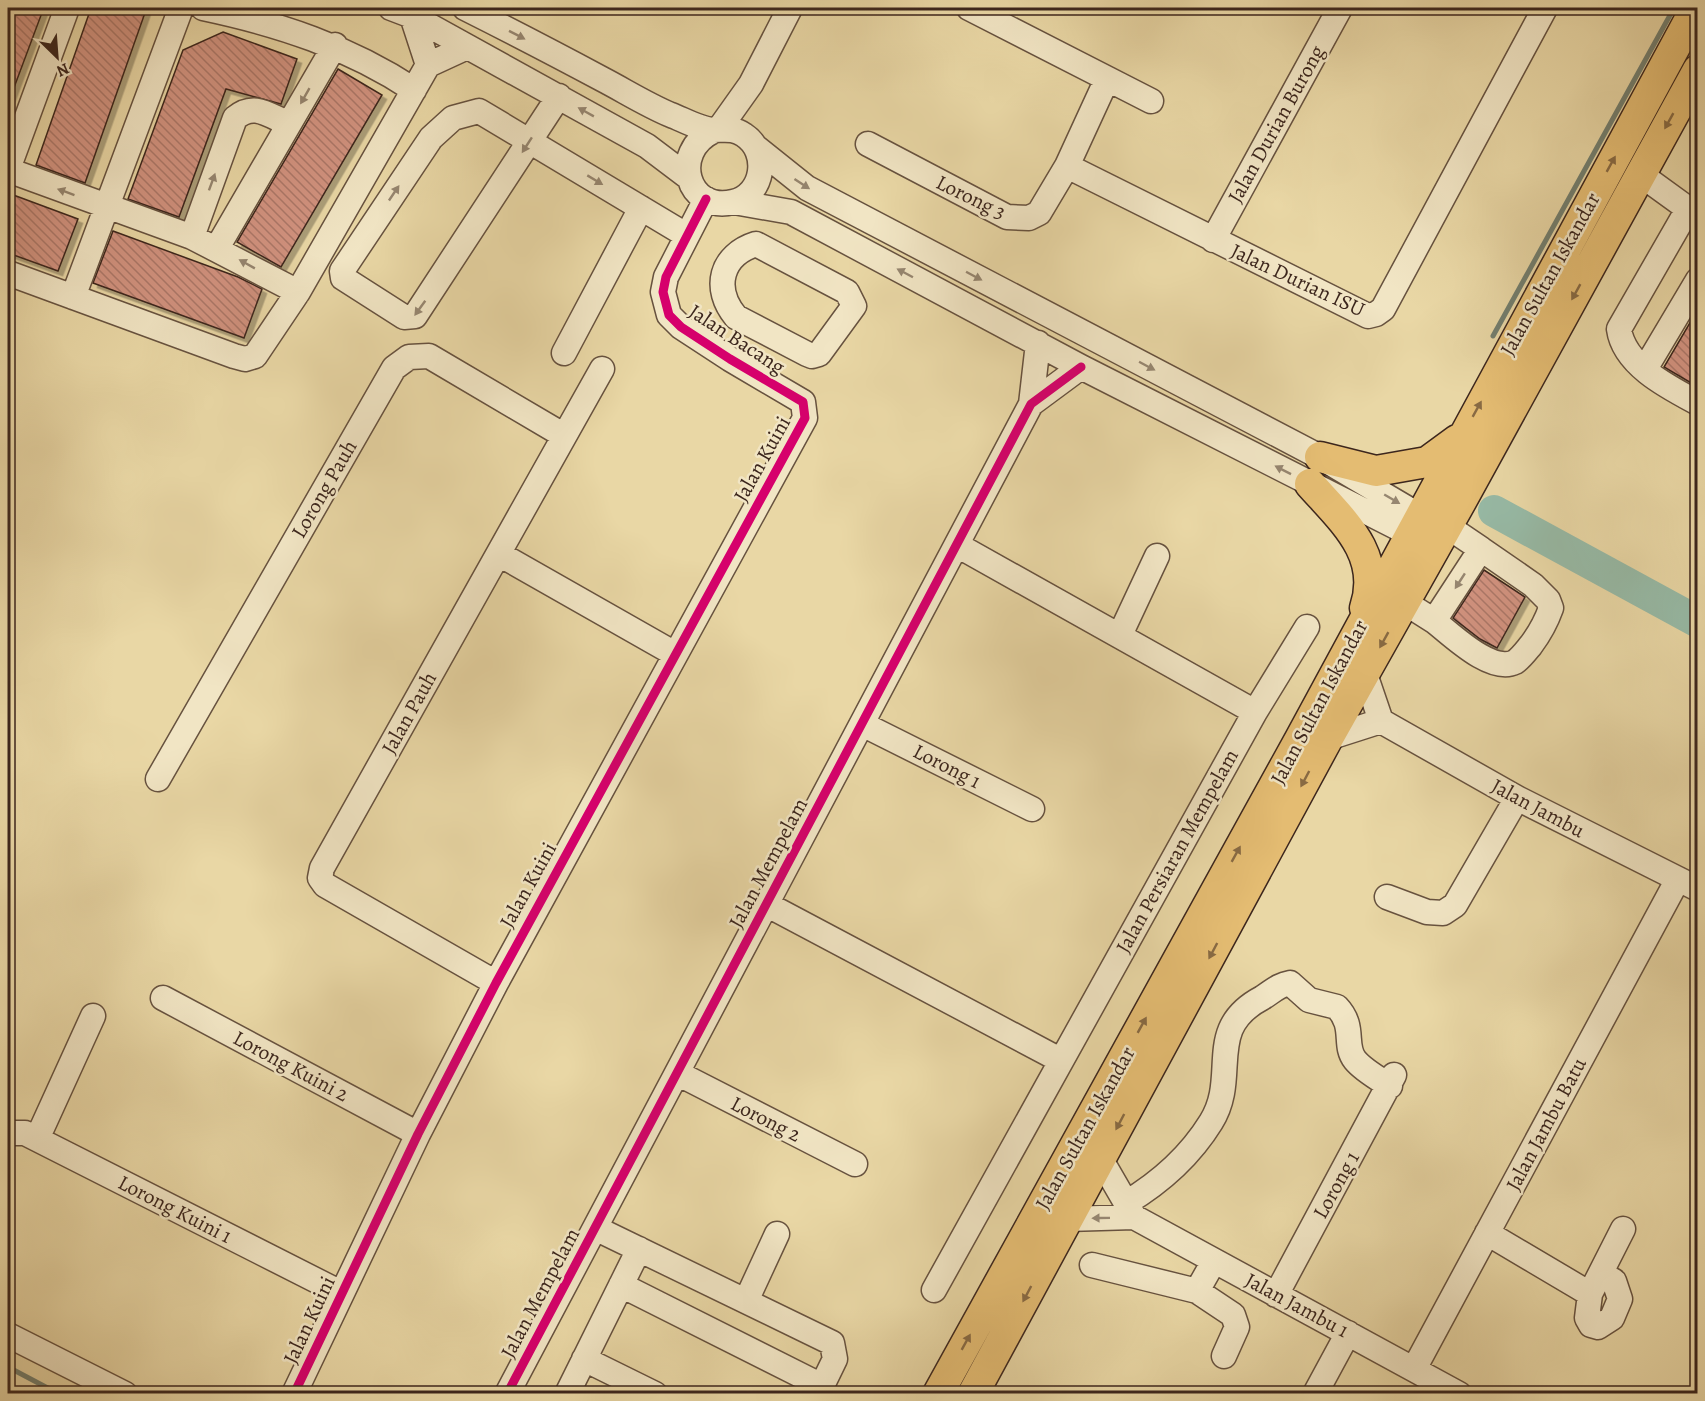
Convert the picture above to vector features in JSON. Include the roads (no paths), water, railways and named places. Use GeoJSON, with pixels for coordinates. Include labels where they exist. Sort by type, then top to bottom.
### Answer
{"type":"FeatureCollection","features":[{"type":"Feature","properties":{"kind":"main road","name":"Jalan Sultan Iskandar"},"geometry":{"type":"LineString","coordinates":[[938,1394],[1356,634],[1433,523],[1463,435],[1696,8]]}},
{"type":"Feature","properties":{"kind":"main road"},"geometry":{"type":"LineString","coordinates":[[973,1394],[1328,738],[1422,570],[1433,523],[1640,174],[1698,69]]}},
{"type":"Feature","properties":{"kind":"main road"},"geometry":{"type":"LineString","coordinates":[[1320,457],[1376,471],[1427,462],[1463,435]]}},
{"type":"Feature","properties":{"kind":"main road"},"geometry":{"type":"LineString","coordinates":[[1310,484],[1363,547],[1371,589],[1356,634]]}},
{"type":"Feature","properties":{"kind":"street"},"geometry":{"type":"LineString","coordinates":[[67,8],[8,170],[192,237],[298,292]]}},
{"type":"Feature","properties":{"kind":"street"},"geometry":{"type":"LineString","coordinates":[[73,297],[181,8]]}},
{"type":"Feature","properties":{"kind":"street"},"geometry":{"type":"LineString","coordinates":[[203,8],[264,21],[335,45],[414,90]]}},
{"type":"Feature","properties":{"kind":"street"},"geometry":{"type":"LineString","coordinates":[[465,8],[669,114],[716,130],[743,134],[807,188],[1320,457],[1481,549],[1543,593],[1551,608],[1546,624],[1521,657],[1513,663],[1500,663],[1478,655],[1434,621],[1404,602]]}},
{"type":"Feature","properties":{"kind":"street"},"geometry":{"type":"LineString","coordinates":[[688,177],[687,166],[694,144],[716,130],[751,84],[790,8]]}},
{"type":"Feature","properties":{"kind":"street","name":"Jalan Durian Burong"},"geometry":{"type":"LineString","coordinates":[[1213,240],[1340,8]]}},
{"type":"Feature","properties":{"kind":"street","name":"Jalan Durian ISU"},"geometry":{"type":"LineString","coordinates":[[1067,166],[1368,316],[1376,314],[1383,309],[1545,8]]}},
{"type":"Feature","properties":{"kind":"street"},"geometry":{"type":"LineString","coordinates":[[983,10],[1151,101]]}},
{"type":"Feature","properties":{"kind":"street"},"geometry":{"type":"LineString","coordinates":[[401,12],[559,96],[647,146],[688,177],[706,199],[791,212],[1081,367],[1310,484],[1433,523]]}},
{"type":"Feature","properties":{"kind":"street"},"geometry":{"type":"LineString","coordinates":[[401,12],[428,65]]}},
{"type":"Feature","properties":{"kind":"street"},"geometry":{"type":"LineString","coordinates":[[217,248],[335,45]]}},
{"type":"Feature","properties":{"kind":"street"},"geometry":{"type":"LineString","coordinates":[[8,273],[245,359],[255,356],[298,292],[428,65],[467,47]]}},
{"type":"Feature","properties":{"kind":"street","name":"Lorong 3"},"geometry":{"type":"LineString","coordinates":[[868,144],[1007,217],[1029,218],[1039,213],[1067,166],[1107,79]]}},
{"type":"Feature","properties":{"kind":"street"},"geometry":{"type":"LineString","coordinates":[[734,202],[753,190],[758,180],[760,158],[755,145],[751,84]]}},
{"type":"Feature","properties":{"kind":"street"},"geometry":{"type":"LineString","coordinates":[[559,96],[530,141],[415,316],[404,317],[343,278],[342,271],[431,138],[453,118],[479,111],[530,141],[686,235]]}},
{"type":"Feature","properties":{"kind":"street"},"geometry":{"type":"LineString","coordinates":[[192,237],[235,118],[244,110],[256,108],[289,124]]}},
{"type":"Feature","properties":{"kind":"street"},"geometry":{"type":"LineString","coordinates":[[1640,174],[1693,212],[1619,328],[1621,342],[1656,380],[1698,403]]}},
{"type":"Feature","properties":{"kind":"street","name":"Jalan Bacang"},"geometry":{"type":"LineString","coordinates":[[706,199],[666,277],[663,292],[669,315],[681,327],[730,359],[803,402]]}},
{"type":"Feature","properties":{"kind":"street"},"geometry":{"type":"LineString","coordinates":[[564,352],[641,208]]}},
{"type":"Feature","properties":{"kind":"street"},"geometry":{"type":"LineString","coordinates":[[756,244],[847,292],[853,300],[854,306],[833,335],[819,354],[812,356],[749,324],[731,311],[722,285],[728,263],[739,249],[756,244]]}},
{"type":"Feature","properties":{"kind":"street"},"geometry":{"type":"LineString","coordinates":[[1646,369],[1698,280]]}},
{"type":"Feature","properties":{"kind":"street"},"geometry":{"type":"LineString","coordinates":[[730,359],[749,324]]}},
{"type":"Feature","properties":{"kind":"street"},"geometry":{"type":"LineString","coordinates":[[1032,404],[1038,343]]}},
{"type":"Feature","properties":{"kind":"street","name":"Lorong Pauh"},"geometry":{"type":"LineString","coordinates":[[158,778],[394,368],[409,357],[429,356],[563,435]]}},
{"type":"Feature","properties":{"kind":"street","name":"Jalan Mempelam"},"geometry":{"type":"LineString","coordinates":[[507,1394],[1032,404],[1081,367]]}},
{"type":"Feature","properties":{"kind":"street","name":"Jalan Pauh"},"geometry":{"type":"LineString","coordinates":[[496,983],[325,885],[320,878],[322,868],[602,369]]}},
{"type":"Feature","properties":{"kind":"street","name":"Jalan Kuini"},"geometry":{"type":"LineString","coordinates":[[294,1394],[418,1134],[496,983],[805,418],[803,402]]}},
{"type":"Feature","properties":{"kind":"street"},"geometry":{"type":"LineString","coordinates":[[957,545],[1255,712]]}},
{"type":"Feature","properties":{"kind":"street"},"geometry":{"type":"LineString","coordinates":[[1434,621],[1481,549]]}},
{"type":"Feature","properties":{"kind":"street"},"geometry":{"type":"LineString","coordinates":[[499,554],[675,654]]}},
{"type":"Feature","properties":{"kind":"street"},"geometry":{"type":"LineString","coordinates":[[1120,635],[1157,556]]}},
{"type":"Feature","properties":{"kind":"street","name":"Jalan Persiaran Mempelam"},"geometry":{"type":"LineString","coordinates":[[934,1290],[1255,712],[1307,627]]}},
{"type":"Feature","properties":{"kind":"street"},"geometry":{"type":"LineString","coordinates":[[1328,738],[1382,721],[1365,674]]}},
{"type":"Feature","properties":{"kind":"street","name":"Jalan Jambu"},"geometry":{"type":"LineString","coordinates":[[1382,721],[1517,798],[1688,884]]}},
{"type":"Feature","properties":{"kind":"street","name":"Lorong 1"},"geometry":{"type":"LineString","coordinates":[[862,724],[1032,809]]}},
{"type":"Feature","properties":{"kind":"street"},"geometry":{"type":"LineString","coordinates":[[1387,897],[1427,912],[1443,913],[1455,905],[1517,798]]}},
{"type":"Feature","properties":{"kind":"street","name":"Jalan Jambu Batu"},"geometry":{"type":"LineString","coordinates":[[1414,1369],[1487,1233],[1688,884]]}},
{"type":"Feature","properties":{"kind":"street"},"geometry":{"type":"LineString","coordinates":[[766,904],[1060,1060]]}},
{"type":"Feature","properties":{"kind":"street","name":"Lorong 1"},"geometry":{"type":"LineString","coordinates":[[1130,1210],[1172,1172],[1212,1120],[1224,1083],[1227,1035],[1247,1006],[1281,984],[1290,983],[1309,1000],[1337,1007],[1349,1025],[1351,1053],[1355,1061],[1392,1081],[1276,1295]]}},
{"type":"Feature","properties":{"kind":"street","name":"Lorong Kuini 2"},"geometry":{"type":"LineString","coordinates":[[164,998],[418,1134]]}},
{"type":"Feature","properties":{"kind":"street"},"geometry":{"type":"LineString","coordinates":[[37,1139],[93,1016]]}},
{"type":"Feature","properties":{"kind":"street","name":"Lorong 2"},"geometry":{"type":"LineString","coordinates":[[677,1073],[855,1164]]}},
{"type":"Feature","properties":{"kind":"street","name":"Lorong Kuini 1"},"geometry":{"type":"LineString","coordinates":[[8,1133],[25,1133],[341,1293]]}},
{"type":"Feature","properties":{"kind":"street"},"geometry":{"type":"LineString","coordinates":[[1067,1219],[1130,1210],[1100,1158]]}},
{"type":"Feature","properties":{"kind":"street","name":"Jalan Jambu 1"},"geometry":{"type":"LineString","coordinates":[[1130,1210],[1214,1261],[1459,1394]]}},
{"type":"Feature","properties":{"kind":"street"},"geometry":{"type":"LineString","coordinates":[[595,1228],[832,1343],[836,1359],[820,1390],[621,1285]]}},
{"type":"Feature","properties":{"kind":"street"},"geometry":{"type":"LineString","coordinates":[[1487,1233],[1596,1284],[1623,1229]]}},
{"type":"Feature","properties":{"kind":"street"},"geometry":{"type":"LineString","coordinates":[[746,1301],[777,1234]]}},
{"type":"Feature","properties":{"kind":"street"},"geometry":{"type":"LineString","coordinates":[[567,1394],[639,1249]]}},
{"type":"Feature","properties":{"kind":"street"},"geometry":{"type":"LineString","coordinates":[[1197,1291],[1214,1261]]}},
{"type":"Feature","properties":{"kind":"street"},"geometry":{"type":"LineString","coordinates":[[1092,1265],[1197,1291],[1233,1315],[1237,1326],[1224,1356]]}},
{"type":"Feature","properties":{"kind":"street"},"geometry":{"type":"LineString","coordinates":[[1316,1394],[1348,1333]]}},
{"type":"Feature","properties":{"kind":"street"},"geometry":{"type":"LineString","coordinates":[[8,1335],[125,1394]]}},
{"type":"Feature","properties":{"kind":"street"},"geometry":{"type":"LineString","coordinates":[[584,1359],[655,1394]]}},
{"type":"Feature","properties":{"kind":"waterway"},"geometry":{"type":"LineString","coordinates":[[1493,336],[1674,8]]}},
{"type":"Feature","properties":{"kind":"waterway"},"geometry":{"type":"LineString","coordinates":[[1494,511],[1698,622]]}},
{"type":"Feature","properties":{"kind":"waterway"},"geometry":{"type":"LineString","coordinates":[[8,1367],[59,1394]]}}]}
